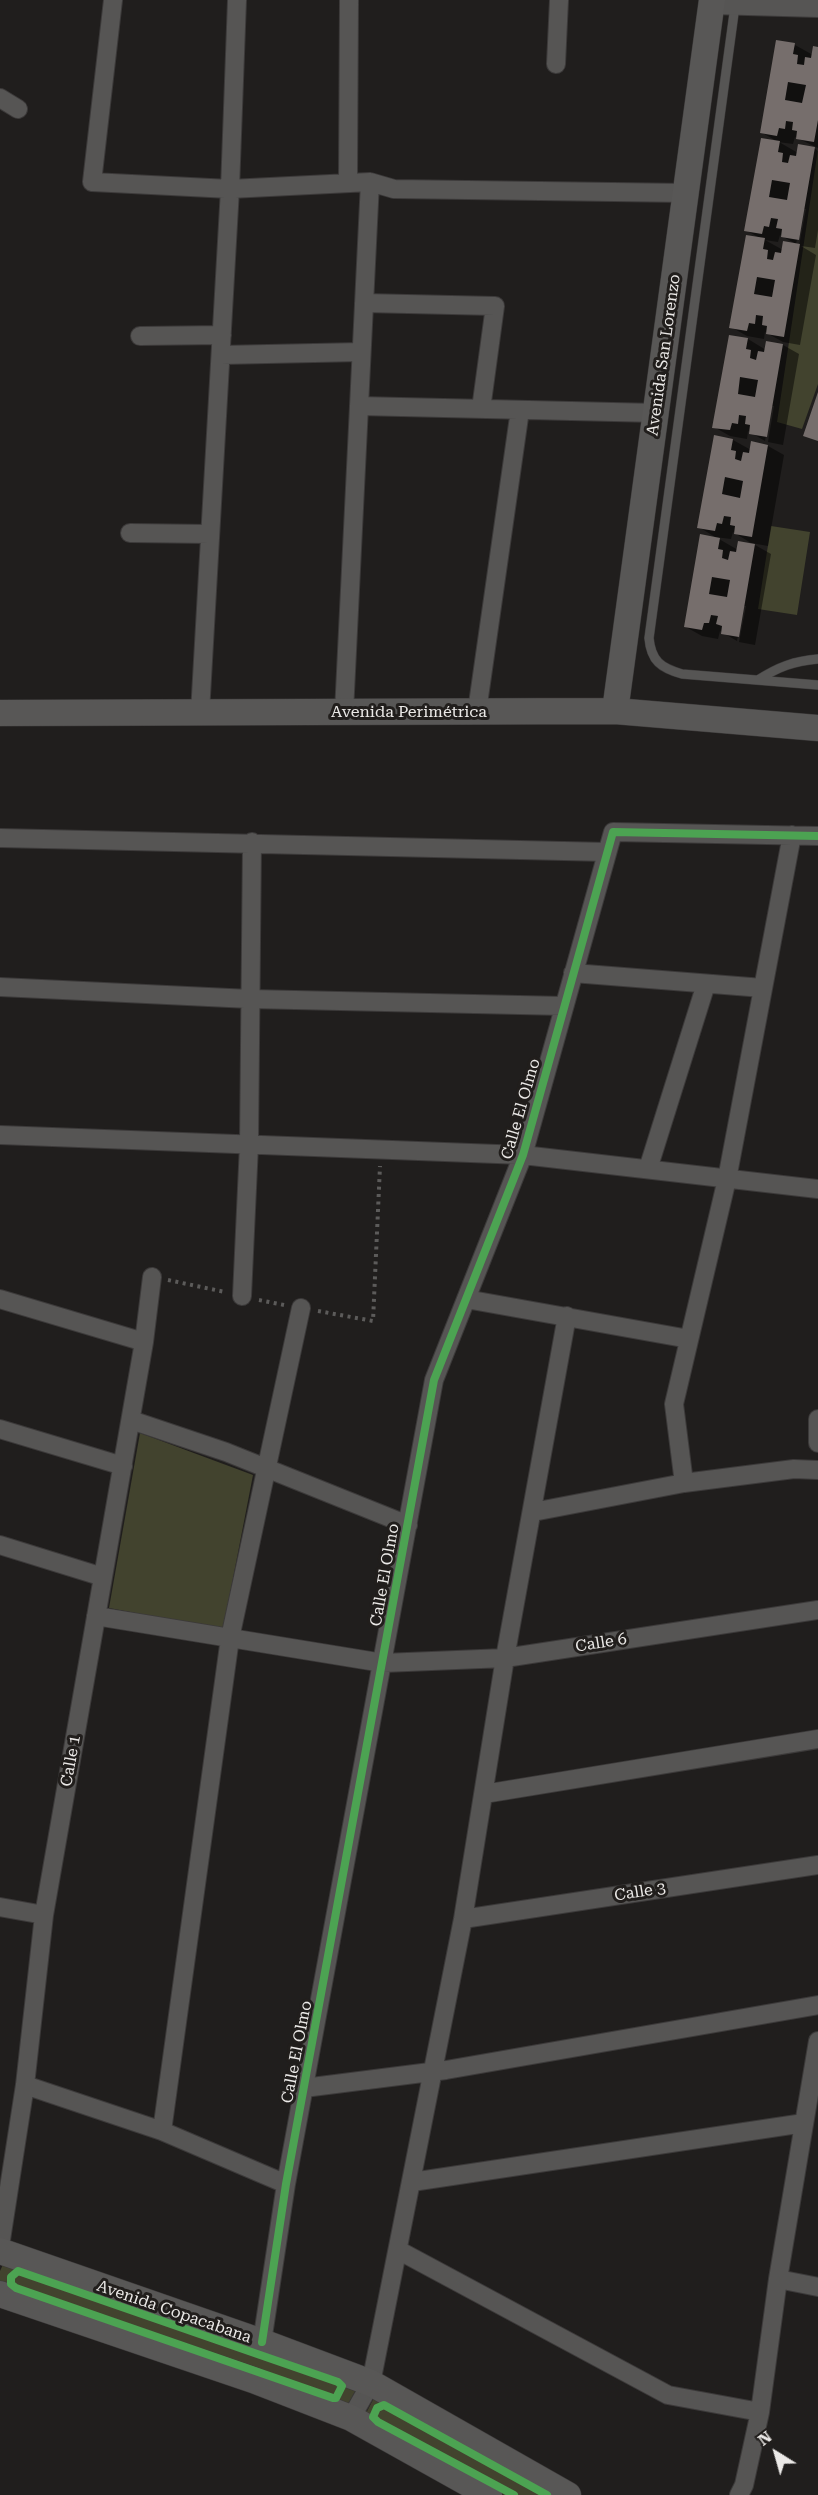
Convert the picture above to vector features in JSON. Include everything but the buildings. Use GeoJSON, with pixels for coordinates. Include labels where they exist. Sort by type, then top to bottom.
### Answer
{"type":"FeatureCollection","features":[{"type":"Feature","properties":{"kind":"street"},"geometry":{"type":"LineString","coordinates":[[113,0],[92,182],[230,189],[370,182],[394,189],[686,193]]}},
{"type":"Feature","properties":{"kind":"street"},"geometry":{"type":"LineString","coordinates":[[200,712],[230,189],[237,0]]}},
{"type":"Feature","properties":{"kind":"street"},"geometry":{"type":"LineString","coordinates":[[348,183],[349,0]]}},
{"type":"Feature","properties":{"kind":"street"},"geometry":{"type":"LineString","coordinates":[[556,64],[559,0]]}},
{"type":"Feature","properties":{"kind":"street"},"geometry":{"type":"LineString","coordinates":[[720,4],[818,8]]}},
{"type":"Feature","properties":{"kind":"street","name":"Avenida San Lorenzo"},"geometry":{"type":"LineString","coordinates":[[615,711],[686,193],[720,4]]}},
{"type":"Feature","properties":{"kind":"street"},"geometry":{"type":"LineString","coordinates":[[0,98],[18,109]]}},
{"type":"Feature","properties":{"kind":"street"},"geometry":{"type":"LineString","coordinates":[[344,712],[370,182]]}},
{"type":"Feature","properties":{"kind":"street"},"geometry":{"type":"LineString","coordinates":[[364,303],[495,306],[481,409]]}},
{"type":"Feature","properties":{"kind":"street"},"geometry":{"type":"LineString","coordinates":[[140,336],[222,335]]}},
{"type":"Feature","properties":{"kind":"street"},"geometry":{"type":"LineString","coordinates":[[220,355],[361,352]]}},
{"type":"Feature","properties":{"kind":"street"},"geometry":{"type":"LineString","coordinates":[[359,406],[656,413]]}},
{"type":"Feature","properties":{"kind":"street"},"geometry":{"type":"LineString","coordinates":[[477,711],[520,410]]}},
{"type":"Feature","properties":{"kind":"street"},"geometry":{"type":"LineString","coordinates":[[130,533],[210,534]]}},
{"type":"Feature","properties":{"kind":"street","name":"Avenida Perimétrica"},"geometry":{"type":"LineString","coordinates":[[0,713],[615,711],[818,728]]}},
{"type":"Feature","properties":{"kind":"street","name":"Calle El Olmo"},"geometry":{"type":"LineString","coordinates":[[262,2342],[286,2184],[434,1380],[523,1155],[613,832],[792,835]]}},
{"type":"Feature","properties":{"kind":"street"},"geometry":{"type":"LineString","coordinates":[[684,1484],[674,1404],[727,1179],[792,835],[818,836]]}},
{"type":"Feature","properties":{"kind":"street"},"geometry":{"type":"LineString","coordinates":[[0,837],[607,852]]}},
{"type":"Feature","properties":{"kind":"street"},"geometry":{"type":"LineString","coordinates":[[242,1296],[249,1144],[252,842]]}},
{"type":"Feature","properties":{"kind":"street"},"geometry":{"type":"LineString","coordinates":[[573,973],[763,988]]}},
{"type":"Feature","properties":{"kind":"street"},"geometry":{"type":"LineString","coordinates":[[648,1169],[706,984]]}},
{"type":"Feature","properties":{"kind":"street"},"geometry":{"type":"LineString","coordinates":[[0,987],[250,999],[564,1006]]}},
{"type":"Feature","properties":{"kind":"street"},"geometry":{"type":"LineString","coordinates":[[0,1135],[523,1155],[818,1189]]}},
{"type":"Feature","properties":{"kind":"street","name":"Calle 1"},"geometry":{"type":"LineString","coordinates":[[0,2246],[25,2085],[44,1915],[131,1420],[152,1277]]}},
{"type":"Feature","properties":{"kind":"street"},"geometry":{"type":"LineString","coordinates":[[0,1299],[144,1342]]}},
{"type":"Feature","properties":{"kind":"street"},"geometry":{"type":"LineString","coordinates":[[466,1299],[689,1339]]}},
{"type":"Feature","properties":{"kind":"street"},"geometry":{"type":"LineString","coordinates":[[162,2131],[230,1638],[301,1308]]}},
{"type":"Feature","properties":{"kind":"street"},"geometry":{"type":"LineString","coordinates":[[351,2418],[371,2383],[434,2072],[463,1919],[505,1658],[567,1316]]}},
{"type":"Feature","properties":{"kind":"street"},"geometry":{"type":"LineString","coordinates":[[818,1419],[818,1443]]}},
{"type":"Feature","properties":{"kind":"street"},"geometry":{"type":"LineString","coordinates":[[131,1420],[226,1452],[408,1525]]}},
{"type":"Feature","properties":{"kind":"street"},"geometry":{"type":"LineString","coordinates":[[0,1429],[123,1466]]}},
{"type":"Feature","properties":{"kind":"street"},"geometry":{"type":"LineString","coordinates":[[533,1512],[684,1484],[794,1469],[818,1470]]}},
{"type":"Feature","properties":{"kind":"street"},"geometry":{"type":"LineString","coordinates":[[0,1545],[103,1576]]}},
{"type":"Feature","properties":{"kind":"street","name":"Calle 6"},"geometry":{"type":"LineString","coordinates":[[96,1616],[383,1663],[505,1658],[818,1610]]}},
{"type":"Feature","properties":{"kind":"street"},"geometry":{"type":"LineString","coordinates":[[484,1794],[818,1739]]}},
{"type":"Feature","properties":{"kind":"street","name":"Calle 3"},"geometry":{"type":"LineString","coordinates":[[463,1919],[818,1865]]}},
{"type":"Feature","properties":{"kind":"street"},"geometry":{"type":"LineString","coordinates":[[0,1907],[44,1915]]}},
{"type":"Feature","properties":{"kind":"street"},"geometry":{"type":"LineString","coordinates":[[304,2088],[434,2072],[818,2005]]}},
{"type":"Feature","properties":{"kind":"street"},"geometry":{"type":"LineString","coordinates":[[739,2495],[744,2485],[760,2412],[778,2279],[818,2042]]}},
{"type":"Feature","properties":{"kind":"street"},"geometry":{"type":"LineString","coordinates":[[25,2085],[162,2131],[286,2184]]}},
{"type":"Feature","properties":{"kind":"street"},"geometry":{"type":"LineString","coordinates":[[412,2182],[804,2123]]}},
{"type":"Feature","properties":{"kind":"street"},"geometry":{"type":"LineString","coordinates":[[398,2250],[668,2395],[760,2412]]}},
{"type":"Feature","properties":{"kind":"street","name":"Avenida Copacabana"},"geometry":{"type":"LineString","coordinates":[[0,2251],[262,2342],[371,2383],[568,2495]]}},
{"type":"Feature","properties":{"kind":"street"},"geometry":{"type":"LineString","coordinates":[[778,2279],[818,2287]]}},
{"type":"Feature","properties":{"kind":"street"},"geometry":{"type":"LineString","coordinates":[[0,2294],[253,2380],[351,2418],[489,2495]]}},
{"type":"Feature","properties":{"kind":"lane"},"geometry":{"type":"LineString","coordinates":[[720,4],[649,638],[650,651],[657,663],[668,670],[682,674],[818,685]]}},
{"type":"Feature","properties":{"kind":"lane"},"geometry":{"type":"LineString","coordinates":[[758,680],[778,667],[799,660],[818,659]]}},
{"type":"Feature","properties":{"kind":"path"},"geometry":{"type":"LineString","coordinates":[[152,1277],[373,1321],[381,1149]]}},
{"type":"Feature","properties":{"kind":"green space"},"geometry":{"type":"Polygon","coordinates":[[[818,149],[818,384],[802,429],[777,422],[818,149]]]}},
{"type":"Feature","properties":{"kind":"green space"},"geometry":{"type":"Polygon","coordinates":[[[771,526],[810,532],[797,615],[758,609],[771,526]]]}},
{"type":"Feature","properties":{"kind":"green space"},"geometry":{"type":"Polygon","coordinates":[[[140,1433],[253,1475],[223,1630],[109,1608],[140,1433]]]}},
{"type":"Feature","properties":{"kind":"green space"},"geometry":{"type":"Polygon","coordinates":[[[6,2258],[359,2384],[345,2410],[0,2288],[0,2271],[6,2258]]]}},
{"type":"Feature","properties":{"kind":"green space"},"geometry":{"type":"Polygon","coordinates":[[[376,2394],[554,2495],[504,2495],[364,2417],[376,2394]]]}},
{"type":"Feature","properties":{"kind":"cycle path"},"geometry":{"type":"LineString","coordinates":[[262,2342],[286,2184],[434,1380],[523,1155],[613,832],[818,836]]}},
{"type":"Feature","properties":{"kind":"cycle path"},"geometry":{"type":"LineString","coordinates":[[18,2271],[338,2382],[342,2386],[336,2398],[333,2398],[16,2288],[11,2284],[11,2277],[18,2271]]}},
{"type":"Feature","properties":{"kind":"cycle path"},"geometry":{"type":"LineString","coordinates":[[514,2495],[378,2422],[373,2417],[377,2408],[384,2405],[547,2495]]}}]}
